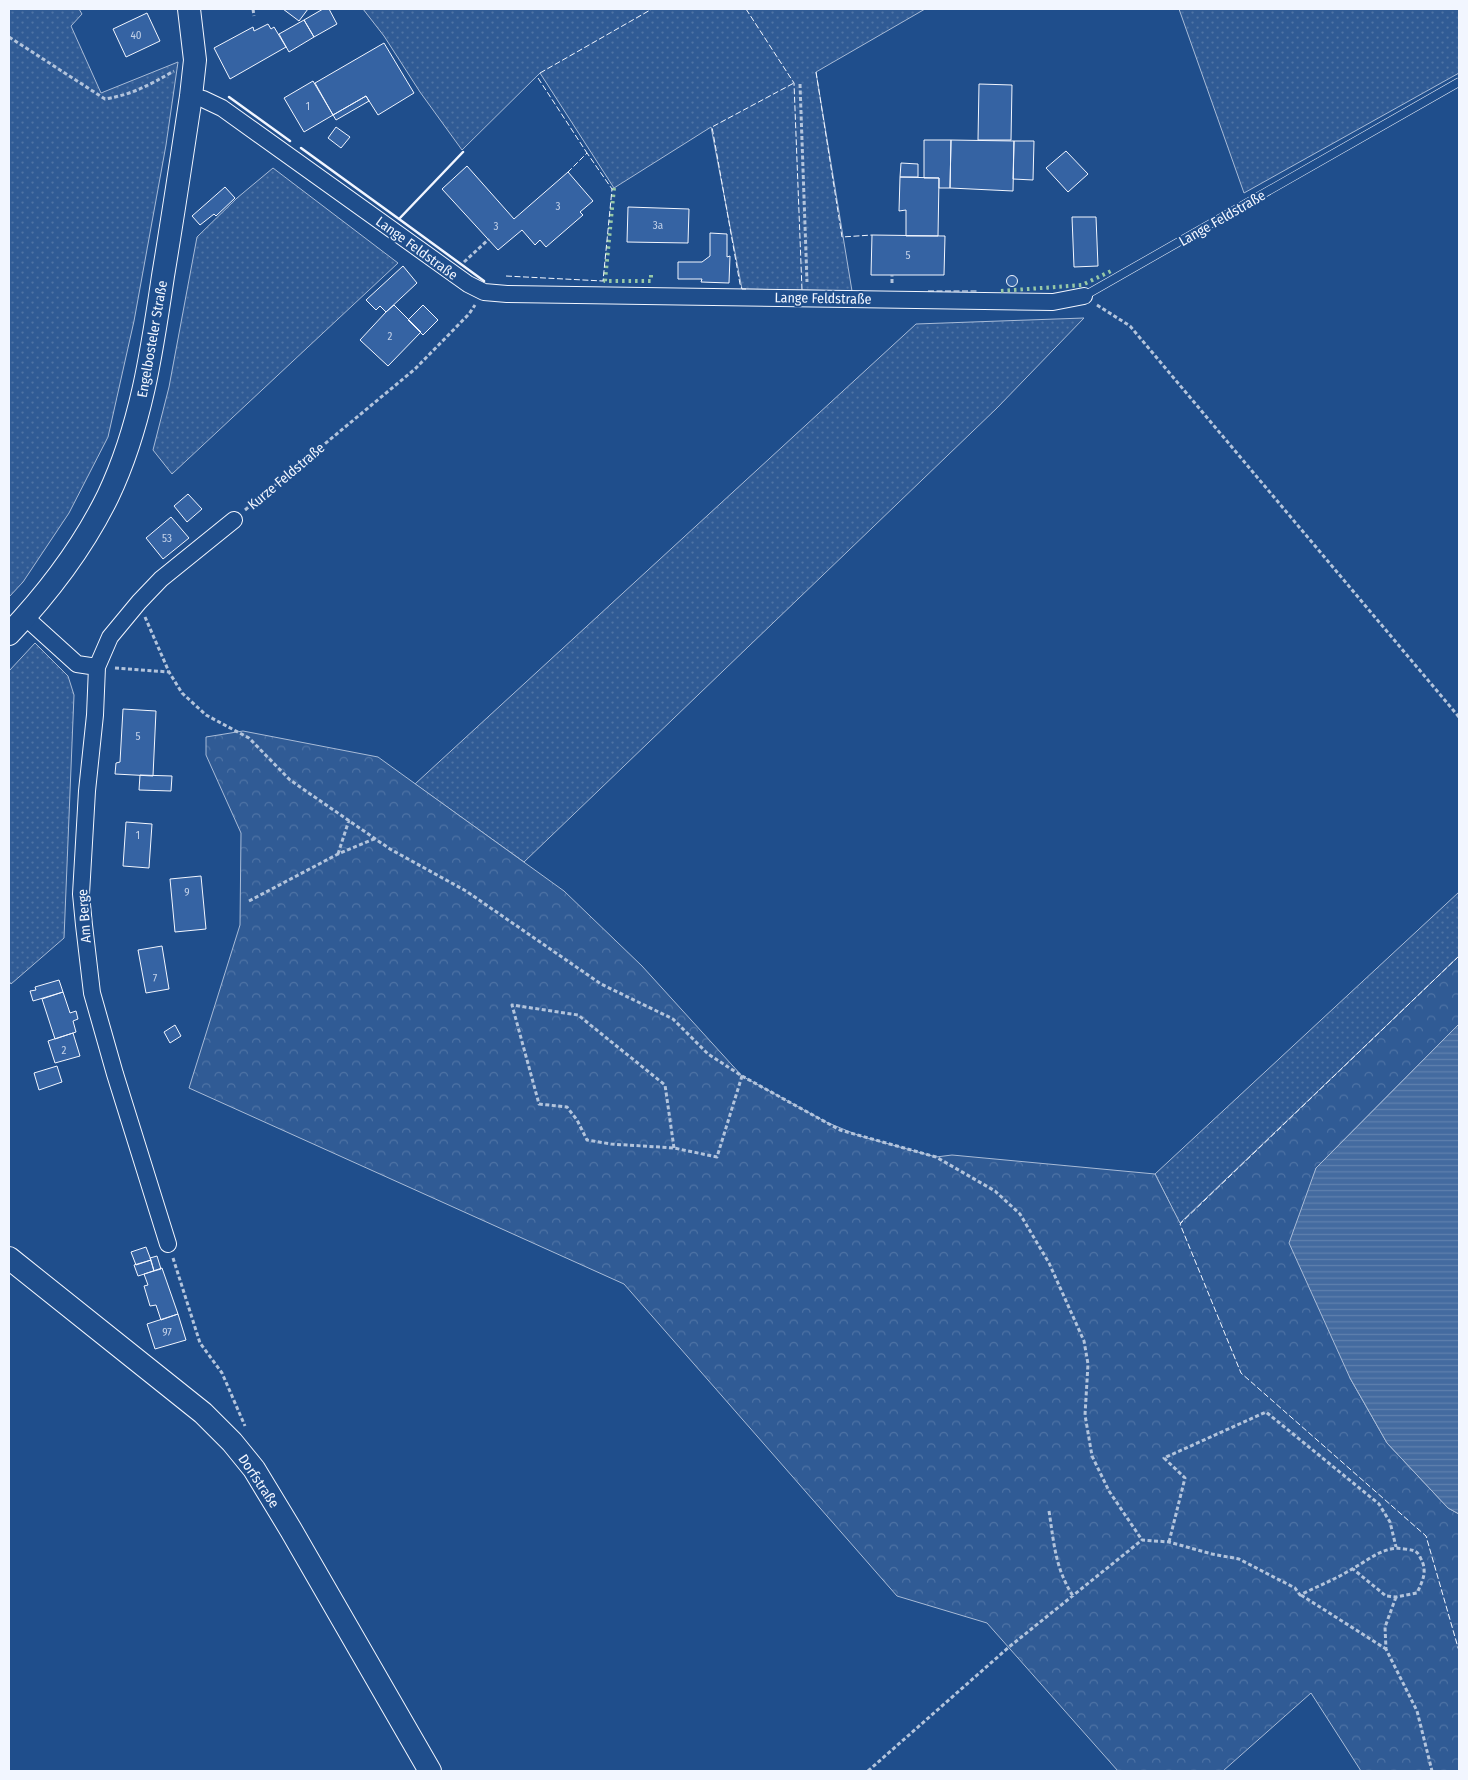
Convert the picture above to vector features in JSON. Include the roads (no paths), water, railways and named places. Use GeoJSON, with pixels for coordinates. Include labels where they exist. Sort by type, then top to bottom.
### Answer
{"type":"FeatureCollection","features":[{"type":"Feature","properties":{"kind":"street","name":"Engelbosteler Straße"},"geometry":{"type":"LineString","coordinates":[[9,634],[57,578],[85,536],[108,496],[126,452],[144,391],[191,96],[195,60],[189,9]]}},
{"type":"Feature","properties":{"kind":"street","name":"Lange Feldstraße"},"geometry":{"type":"LineString","coordinates":[[191,96],[203,99],[222,108],[455,275],[484,292],[507,294],[1053,302],[1084,296]]}},
{"type":"Feature","properties":{"kind":"street"},"geometry":{"type":"LineString","coordinates":[[25,617],[77,664],[97,667],[110,637],[139,602],[161,579],[234,520]]}},
{"type":"Feature","properties":{"kind":"street","name":"Am Berge"},"geometry":{"type":"LineString","coordinates":[[97,667],[95,715],[86,800],[82,894],[92,993],[168,1244]]}},
{"type":"Feature","properties":{"kind":"street","name":"Dorfstraße"},"geometry":{"type":"LineString","coordinates":[[9,1258],[203,1413],[232,1442],[254,1469],[291,1530],[430,1771]]}},
{"type":"Feature","properties":{"kind":"lane","name":"Lange Feldstraße"},"geometry":{"type":"LineString","coordinates":[[1084,296],[1459,82]]}}]}
